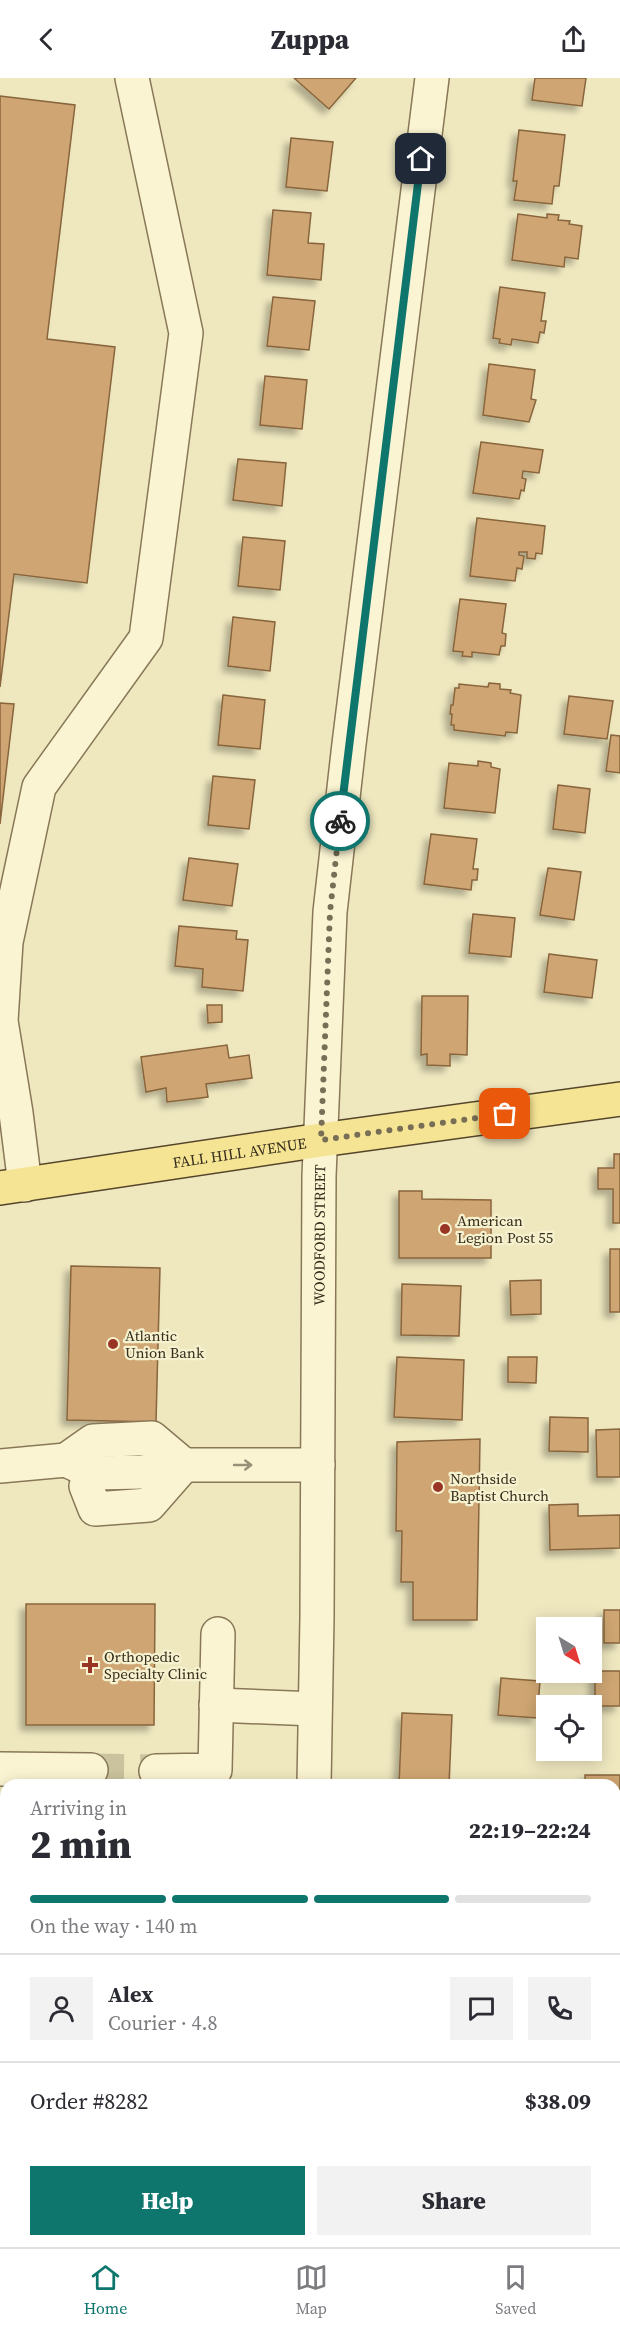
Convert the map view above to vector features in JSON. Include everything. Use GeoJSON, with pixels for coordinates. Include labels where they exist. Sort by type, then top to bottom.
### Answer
{"type":"FeatureCollection","features":[{"type":"Feature","properties":{"kind":"main road","name":"FALL HILL AVENUE"},"geometry":{"type":"LineString","coordinates":[[12,1186],[620,1099]]}},
{"type":"Feature","properties":{"kind":"street"},"geometry":{"type":"LineString","coordinates":[[12,1186],[16,1113],[0,1021],[6,910],[39,787],[146,638],[186,333],[132,78]]}},
{"type":"Feature","properties":{"kind":"street","name":"WOODFORD STREET"},"geometry":{"type":"LineString","coordinates":[[314,1779],[321,1140],[330,912],[432,78]]}},
{"type":"Feature","properties":{"kind":"street"},"geometry":{"type":"LineString","coordinates":[[0,1466],[66,1460],[93,1441],[152,1438],[184,1465]]}},
{"type":"Feature","properties":{"kind":"street"},"geometry":{"type":"LineString","coordinates":[[66,1460],[86,1486],[128,1487],[184,1465],[318,1465]]}},
{"type":"Feature","properties":{"kind":"street"},"geometry":{"type":"LineString","coordinates":[[156,1771],[215,1770],[218,1634]]}},
{"type":"Feature","properties":{"kind":"street"},"geometry":{"type":"LineString","coordinates":[[216,1705],[315,1709]]}},
{"type":"Feature","properties":{"kind":"street"},"geometry":{"type":"LineString","coordinates":[[0,1769],[92,1770]]}},
{"type":"Feature","properties":{"kind":"building"},"geometry":{"type":"Polygon","coordinates":[[[294,78],[356,78],[329,109],[294,78]]]}},
{"type":"Feature","properties":{"kind":"building"},"geometry":{"type":"Polygon","coordinates":[[[535,78],[586,78],[582,106],[532,100],[535,78]]]}},
{"type":"Feature","properties":{"kind":"building"},"geometry":{"type":"Polygon","coordinates":[[[0,96],[75,105],[47,339],[115,347],[87,583],[14,574],[0,687],[0,96]]]}},
{"type":"Feature","properties":{"kind":"building"},"geometry":{"type":"Polygon","coordinates":[[[519,130],[565,135],[559,186],[554,186],[552,204],[514,200],[517,181],[513,181],[519,130]]]}},
{"type":"Feature","properties":{"kind":"building"},"geometry":{"type":"Polygon","coordinates":[[[291,138],[333,142],[327,191],[286,187],[291,138]]]}},
{"type":"Feature","properties":{"kind":"building"},"geometry":{"type":"Polygon","coordinates":[[[273,210],[311,213],[308,243],[324,244],[321,280],[267,275],[273,210]]]}},
{"type":"Feature","properties":{"kind":"building"},"geometry":{"type":"Polygon","coordinates":[[[518,214],[547,218],[547,214],[559,215],[558,220],[570,221],[569,224],[582,226],[578,259],[565,257],[564,267],[512,260],[518,214]]]}},
{"type":"Feature","properties":{"kind":"building"},"geometry":{"type":"Polygon","coordinates":[[[500,287],[545,293],[541,321],[546,321],[544,333],[540,332],[538,343],[512,339],[511,345],[499,343],[500,339],[493,338],[500,287]]]}},
{"type":"Feature","properties":{"kind":"building"},"geometry":{"type":"Polygon","coordinates":[[[273,297],[315,301],[309,350],[267,346],[273,297]]]}},
{"type":"Feature","properties":{"kind":"building"},"geometry":{"type":"Polygon","coordinates":[[[489,364],[535,370],[531,399],[536,400],[529,422],[483,415],[489,364]]]}},
{"type":"Feature","properties":{"kind":"building"},"geometry":{"type":"Polygon","coordinates":[[[265,376],[307,380],[302,429],[260,425],[265,376]]]}},
{"type":"Feature","properties":{"kind":"building"},"geometry":{"type":"Polygon","coordinates":[[[481,442],[543,450],[539,473],[523,471],[522,478],[526,479],[524,491],[521,490],[519,499],[473,493],[481,442]]]}},
{"type":"Feature","properties":{"kind":"building"},"geometry":{"type":"Polygon","coordinates":[[[238,459],[286,463],[282,506],[233,500],[238,459]]]}},
{"type":"Feature","properties":{"kind":"building"},"geometry":{"type":"Polygon","coordinates":[[[477,518],[545,526],[542,554],[536,553],[535,559],[527,558],[527,552],[519,552],[519,555],[524,556],[522,569],[517,568],[515,581],[470,576],[477,518]]]}},
{"type":"Feature","properties":{"kind":"building"},"geometry":{"type":"Polygon","coordinates":[[[243,537],[285,541],[280,590],[238,586],[243,537]]]}},
{"type":"Feature","properties":{"kind":"building"},"geometry":{"type":"Polygon","coordinates":[[[460,599],[506,604],[502,633],[506,634],[505,646],[501,646],[499,655],[472,652],[472,657],[462,656],[463,652],[453,651],[460,599]]]}},
{"type":"Feature","properties":{"kind":"building"},"geometry":{"type":"Polygon","coordinates":[[[233,617],[275,622],[270,671],[228,666],[233,617]]]}},
{"type":"Feature","properties":{"kind":"building"},"geometry":{"type":"Polygon","coordinates":[[[489,683],[500,684],[500,689],[511,690],[510,693],[521,695],[517,733],[506,732],[505,736],[454,730],[454,725],[451,725],[452,714],[450,714],[455,688],[459,688],[459,684],[488,687],[489,683]]]}},
{"type":"Feature","properties":{"kind":"building"},"geometry":{"type":"Polygon","coordinates":[[[223,695],[265,700],[260,749],[218,745],[223,695]]]}},
{"type":"Feature","properties":{"kind":"building"},"geometry":{"type":"Polygon","coordinates":[[[569,696],[613,701],[607,739],[564,734],[569,696]]]}},
{"type":"Feature","properties":{"kind":"building"},"geometry":{"type":"Polygon","coordinates":[[[0,703],[14,704],[0,824],[0,703]]]}},
{"type":"Feature","properties":{"kind":"building"},"geometry":{"type":"Polygon","coordinates":[[[611,735],[620,736],[620,773],[606,771],[611,735]]]}},
{"type":"Feature","properties":{"kind":"building"},"geometry":{"type":"Polygon","coordinates":[[[478,761],[491,763],[491,767],[500,769],[495,813],[444,808],[449,763],[478,766],[478,761]]]}},
{"type":"Feature","properties":{"kind":"building"},"geometry":{"type":"Polygon","coordinates":[[[213,776],[255,780],[249,829],[208,825],[213,776]]]}},
{"type":"Feature","properties":{"kind":"building"},"geometry":{"type":"Polygon","coordinates":[[[558,785],[590,789],[585,833],[553,829],[558,785]]]}},
{"type":"Feature","properties":{"kind":"building"},"geometry":{"type":"Polygon","coordinates":[[[431,834],[477,839],[473,869],[478,869],[477,880],[472,880],[471,890],[424,884],[431,834]]]}},
{"type":"Feature","properties":{"kind":"building"},"geometry":{"type":"Polygon","coordinates":[[[189,858],[238,864],[232,906],[183,900],[189,858]]]}},
{"type":"Feature","properties":{"kind":"building"},"geometry":{"type":"Polygon","coordinates":[[[548,868],[581,872],[574,920],[540,915],[548,868]]]}},
{"type":"Feature","properties":{"kind":"building"},"geometry":{"type":"Polygon","coordinates":[[[473,914],[515,918],[511,957],[469,953],[473,914]]]}},
{"type":"Feature","properties":{"kind":"building"},"geometry":{"type":"Polygon","coordinates":[[[179,926],[237,931],[236,939],[248,940],[243,991],[202,987],[203,969],[175,966],[179,926]]]}},
{"type":"Feature","properties":{"kind":"building"},"geometry":{"type":"Polygon","coordinates":[[[549,954],[597,960],[592,998],[544,992],[549,954]]]}},
{"type":"Feature","properties":{"kind":"building"},"geometry":{"type":"Polygon","coordinates":[[[422,996],[468,996],[467,1055],[450,1054],[450,1066],[427,1065],[427,1054],[421,1055],[422,996]]]}},
{"type":"Feature","properties":{"kind":"building"},"geometry":{"type":"Polygon","coordinates":[[[207,1005],[222,1005],[222,1022],[208,1023],[207,1005]]]}},
{"type":"Feature","properties":{"kind":"building"},"geometry":{"type":"Polygon","coordinates":[[[227,1045],[229,1058],[249,1055],[252,1078],[206,1084],[208,1097],[167,1102],[166,1088],[146,1092],[141,1057],[227,1045]]]}},
{"type":"Feature","properties":{"kind":"building"},"geometry":{"type":"Polygon","coordinates":[[[614,1154],[620,1154],[620,1223],[613,1223],[613,1189],[598,1189],[598,1168],[614,1168],[614,1154]]]}},
{"type":"Feature","properties":{"kind":"building","name":"American Legion Post 55"},"geometry":{"type":"Polygon","coordinates":[[[399,1191],[422,1191],[422,1199],[491,1200],[491,1258],[399,1258],[399,1191]]]}},
{"type":"Feature","properties":{"kind":"building"},"geometry":{"type":"Polygon","coordinates":[[[610,1249],[620,1249],[620,1312],[610,1312],[610,1249]]]}},
{"type":"Feature","properties":{"kind":"building","name":"Atlantic Union Bank"},"geometry":{"type":"Polygon","coordinates":[[[71,1266],[160,1268],[156,1422],[67,1420],[71,1266]]]}},
{"type":"Feature","properties":{"kind":"building"},"geometry":{"type":"Polygon","coordinates":[[[541,1280],[541,1314],[511,1315],[510,1281],[541,1280]]]}},
{"type":"Feature","properties":{"kind":"building"},"geometry":{"type":"Polygon","coordinates":[[[402,1284],[461,1286],[459,1336],[401,1335],[402,1284]]]}},
{"type":"Feature","properties":{"kind":"building"},"geometry":{"type":"Polygon","coordinates":[[[397,1357],[464,1360],[462,1420],[394,1417],[397,1357]]]}},
{"type":"Feature","properties":{"kind":"building"},"geometry":{"type":"Polygon","coordinates":[[[508,1357],[537,1357],[536,1383],[508,1382],[508,1357]]]}},
{"type":"Feature","properties":{"kind":"building"},"geometry":{"type":"Polygon","coordinates":[[[550,1417],[588,1418],[588,1452],[549,1451],[550,1417]]]}},
{"type":"Feature","properties":{"kind":"building"},"geometry":{"type":"Polygon","coordinates":[[[620,1429],[620,1477],[597,1477],[596,1430],[620,1429]]]}},
{"type":"Feature","properties":{"kind":"building","name":"Northside Baptist Church"},"geometry":{"type":"Polygon","coordinates":[[[480,1439],[477,1620],[413,1620],[413,1582],[401,1582],[402,1531],[396,1531],[397,1442],[480,1439]]]}},
{"type":"Feature","properties":{"kind":"building"},"geometry":{"type":"Polygon","coordinates":[[[578,1504],[578,1516],[620,1515],[620,1548],[550,1550],[549,1505],[578,1504]]]}},
{"type":"Feature","properties":{"kind":"building","name":"Orthopedic Specialty Clinic"},"geometry":{"type":"Polygon","coordinates":[[[26,1604],[155,1604],[154,1725],[26,1725],[26,1604]]]}},
{"type":"Feature","properties":{"kind":"building"},"geometry":{"type":"Polygon","coordinates":[[[604,1610],[620,1610],[620,1643],[604,1643],[604,1610]]]}},
{"type":"Feature","properties":{"kind":"building"},"geometry":{"type":"Polygon","coordinates":[[[602,1671],[620,1671],[620,1706],[602,1706],[602,1695],[595,1695],[595,1683],[602,1683],[602,1671]]]}},
{"type":"Feature","properties":{"kind":"building"},"geometry":{"type":"Polygon","coordinates":[[[501,1678],[540,1683],[539,1695],[536,1695],[536,1718],[498,1715],[501,1678]]]}},
{"type":"Feature","properties":{"kind":"building"},"geometry":{"type":"Polygon","coordinates":[[[402,1713],[452,1715],[449,1779],[399,1779],[402,1713]]]}},
{"type":"Feature","properties":{"kind":"building"},"geometry":{"type":"Polygon","coordinates":[[[585,1775],[620,1775],[620,1779],[585,1779],[585,1775]]]}},
{"type":"Feature","properties":{"kind":"tunnel"},"geometry":{"type":"LineString","coordinates":[[91,1770],[156,1771]]}},
{"type":"Feature","properties":{"kind":"way so far"},"geometry":{"type":"LineString","coordinates":[[340,821],[330,912],[321,1140],[505,1114]]}},
{"type":"Feature","properties":{"kind":"place","name":"American Legion Post 55"},"geometry":{"type":"Point","coordinates":[445,1229]}},
{"type":"Feature","properties":{"kind":"place","name":"Atlantic Union Bank"},"geometry":{"type":"Point","coordinates":[113,1344]}},
{"type":"Feature","properties":{"kind":"place","name":"Northside Baptist Church"},"geometry":{"type":"Point","coordinates":[438,1487]}},
{"type":"Feature","properties":{"kind":"place","name":"Orthopedic Specialty Clinic"},"geometry":{"type":"Point","coordinates":[90,1665]}},
{"type":"Feature","properties":{"kind":"route"},"geometry":{"type":"LineString","coordinates":[[340,821],[421,159]]}}]}
